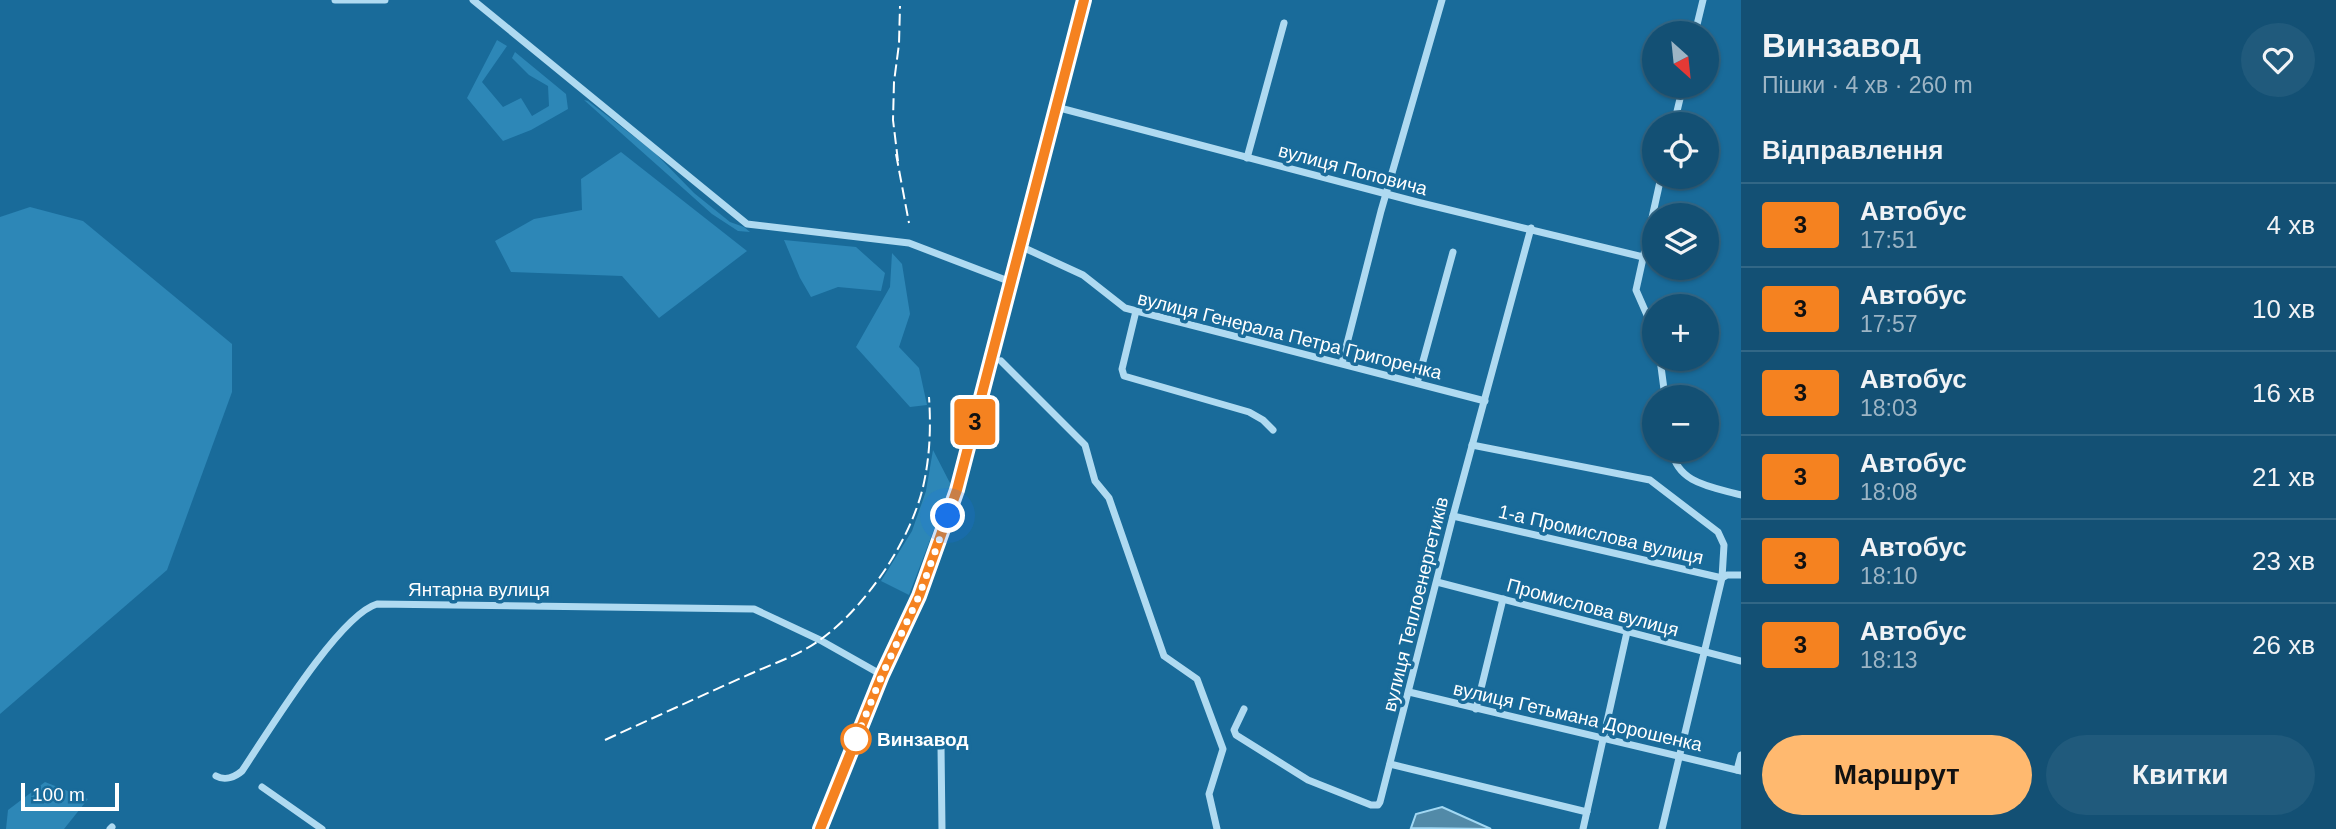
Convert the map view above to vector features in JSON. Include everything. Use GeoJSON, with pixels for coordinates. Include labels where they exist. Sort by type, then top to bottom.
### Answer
{"type":"FeatureCollection","features":[{"type":"Feature","properties":{"kind":"main road"},"geometry":{"type":"LineString","coordinates":[[820,829],[882,675],[914,607],[957,490],[1084,0]]}},
{"type":"Feature","properties":{"kind":"street"},"geometry":{"type":"LineString","coordinates":[[335,0],[385,0]]}},
{"type":"Feature","properties":{"kind":"street"},"geometry":{"type":"LineString","coordinates":[[473,0],[747,225],[909,243],[1011,282]]}},
{"type":"Feature","properties":{"kind":"street"},"geometry":{"type":"LineString","coordinates":[[1342,363],[1442,0]]}},
{"type":"Feature","properties":{"kind":"street"},"geometry":{"type":"LineString","coordinates":[[1698,21],[1703,0]]}},
{"type":"Feature","properties":{"kind":"street"},"geometry":{"type":"LineString","coordinates":[[1247,158],[1284,23]]}},
{"type":"Feature","properties":{"kind":"street","name":"вулиця Поповича"},"geometry":{"type":"LineString","coordinates":[[1056,107],[1247,158],[1642,257]]}},
{"type":"Feature","properties":{"kind":"street","name":"вулиця Теплоенергетиків"},"geometry":{"type":"LineString","coordinates":[[1244,709],[1234,730],[1236,735],[1288,769],[1344,795],[1378,805],[1382,799],[1453,516],[1531,228]]}},
{"type":"Feature","properties":{"kind":"street","name":"вулиця Генерала Петра Григоренка"},"geometry":{"type":"LineString","coordinates":[[1020,246],[1083,275],[1121,306],[1136,312],[1485,401]]}},
{"type":"Feature","properties":{"kind":"street"},"geometry":{"type":"LineString","coordinates":[[1418,383],[1453,253]]}},
{"type":"Feature","properties":{"kind":"street"},"geometry":{"type":"LineString","coordinates":[[1642,262],[1636,290],[1642,304]]}},
{"type":"Feature","properties":{"kind":"street"},"geometry":{"type":"LineString","coordinates":[[1136,312],[1122,369],[1124,376],[1249,412],[1264,420],[1273,430]]}},
{"type":"Feature","properties":{"kind":"street"},"geometry":{"type":"LineString","coordinates":[[1001,361],[1085,445],[1095,481],[1109,498],[1164,656],[1197,679],[1223,749],[1209,794],[1217,829]]}},
{"type":"Feature","properties":{"kind":"street"},"geometry":{"type":"LineString","coordinates":[[1472,445],[1650,480],[1721,535],[1724,545],[1722,578],[1664,829]]}},
{"type":"Feature","properties":{"kind":"street"},"geometry":{"type":"LineString","coordinates":[[1674,462],[1689,478],[1741,495]]}},
{"type":"Feature","properties":{"kind":"street","name":"1-а Промислова вулиця"},"geometry":{"type":"LineString","coordinates":[[1453,516],[1722,578],[1727,575],[1741,575]]}},
{"type":"Feature","properties":{"kind":"street","name":"Промислова вулиця"},"geometry":{"type":"LineString","coordinates":[[1437,582],[1741,661]]}},
{"type":"Feature","properties":{"kind":"street"},"geometry":{"type":"LineString","coordinates":[[1476,709],[1503,599]]}},
{"type":"Feature","properties":{"kind":"street","name":"Янтарна вулиця"},"geometry":{"type":"LineString","coordinates":[[216,776],[230,778],[242,771],[331,643],[363,611],[377,604],[754,609],[820,640],[882,675]]}},
{"type":"Feature","properties":{"kind":"street"},"geometry":{"type":"LineString","coordinates":[[1583,829],[1627,632]]}},
{"type":"Feature","properties":{"kind":"street","name":"вулиця Гетьмана Дорошенка"},"geometry":{"type":"LineString","coordinates":[[1409,692],[1739,771]]}},
{"type":"Feature","properties":{"kind":"street"},"geometry":{"type":"LineString","coordinates":[[941,746],[942,829]]}},
{"type":"Feature","properties":{"kind":"street"},"geometry":{"type":"LineString","coordinates":[[1739,771],[1741,755]]}},
{"type":"Feature","properties":{"kind":"street"},"geometry":{"type":"LineString","coordinates":[[1390,764],[1587,812]]}},
{"type":"Feature","properties":{"kind":"street"},"geometry":{"type":"LineString","coordinates":[[262,787],[322,829]]}},
{"type":"Feature","properties":{"kind":"shaded area"},"geometry":{"type":"Polygon","coordinates":[[[497,40],[507,46],[482,82],[503,107],[521,98],[532,116],[549,106],[548,86],[529,75],[512,58],[515,52],[566,94],[568,109],[531,130],[503,141],[467,98],[497,40]]]}},
{"type":"Feature","properties":{"kind":"shaded area"},"geometry":{"type":"Polygon","coordinates":[[[584,100],[654,152],[694,193],[730,222],[750,232],[738,231],[712,214],[584,100]]]}},
{"type":"Feature","properties":{"kind":"shaded area"},"geometry":{"type":"Polygon","coordinates":[[[621,152],[747,251],[659,318],[622,276],[511,272],[495,241],[534,219],[582,210],[581,179],[621,152]]]}},
{"type":"Feature","properties":{"kind":"shaded area"},"geometry":{"type":"Polygon","coordinates":[[[30,207],[83,221],[232,344],[232,392],[167,570],[0,714],[0,217],[30,207]]]}},
{"type":"Feature","properties":{"kind":"shaded area"},"geometry":{"type":"Polygon","coordinates":[[[784,240],[856,247],[885,273],[881,291],[838,287],[811,297],[784,240]]]}},
{"type":"Feature","properties":{"kind":"shaded area"},"geometry":{"type":"Polygon","coordinates":[[[892,253],[902,264],[910,314],[899,347],[919,368],[927,405],[910,407],[856,347],[890,287],[892,253]]]}},
{"type":"Feature","properties":{"kind":"shaded area"},"geometry":{"type":"Polygon","coordinates":[[[933,450],[951,485],[909,595],[881,581],[912,531],[926,491],[933,450]]]}},
{"type":"Feature","properties":{"kind":"shaded area"},"geometry":{"type":"Polygon","coordinates":[[[45,782],[88,799],[64,829],[6,829],[8,810],[45,782]]]}},
{"type":"Feature","properties":{"kind":"shaded area"},"geometry":{"type":"Polygon","coordinates":[[[1442,807],[1491,829],[1411,828],[1416,814],[1442,807]]]}},
{"type":"Feature","properties":{"kind":"railway"},"geometry":{"type":"LineString","coordinates":[[898,161],[893,120],[900,6]]}},
{"type":"Feature","properties":{"kind":"railway"},"geometry":{"type":"LineString","coordinates":[[896,154],[909,223]]}},
{"type":"Feature","properties":{"kind":"railway"},"geometry":{"type":"LineString","coordinates":[[605,740],[801,652],[852,612],[883,573],[908,530],[917,508],[929,453],[929,397]]}},
{"type":"Feature","properties":{"kind":"bus line","name":"3"},"geometry":{"type":"LineString","coordinates":[[820,829],[882,675],[919,596],[957,490],[1084,0]]}},
{"type":"Feature","properties":{"kind":"place","name":"Винзавод"},"geometry":{"type":"Point","coordinates":[856,739]}},
{"type":"Feature","properties":{"kind":"route"},"geometry":{"type":"LineString","coordinates":[[856,739],[854,744],[882,675],[919,596],[948,516]]}}]}
